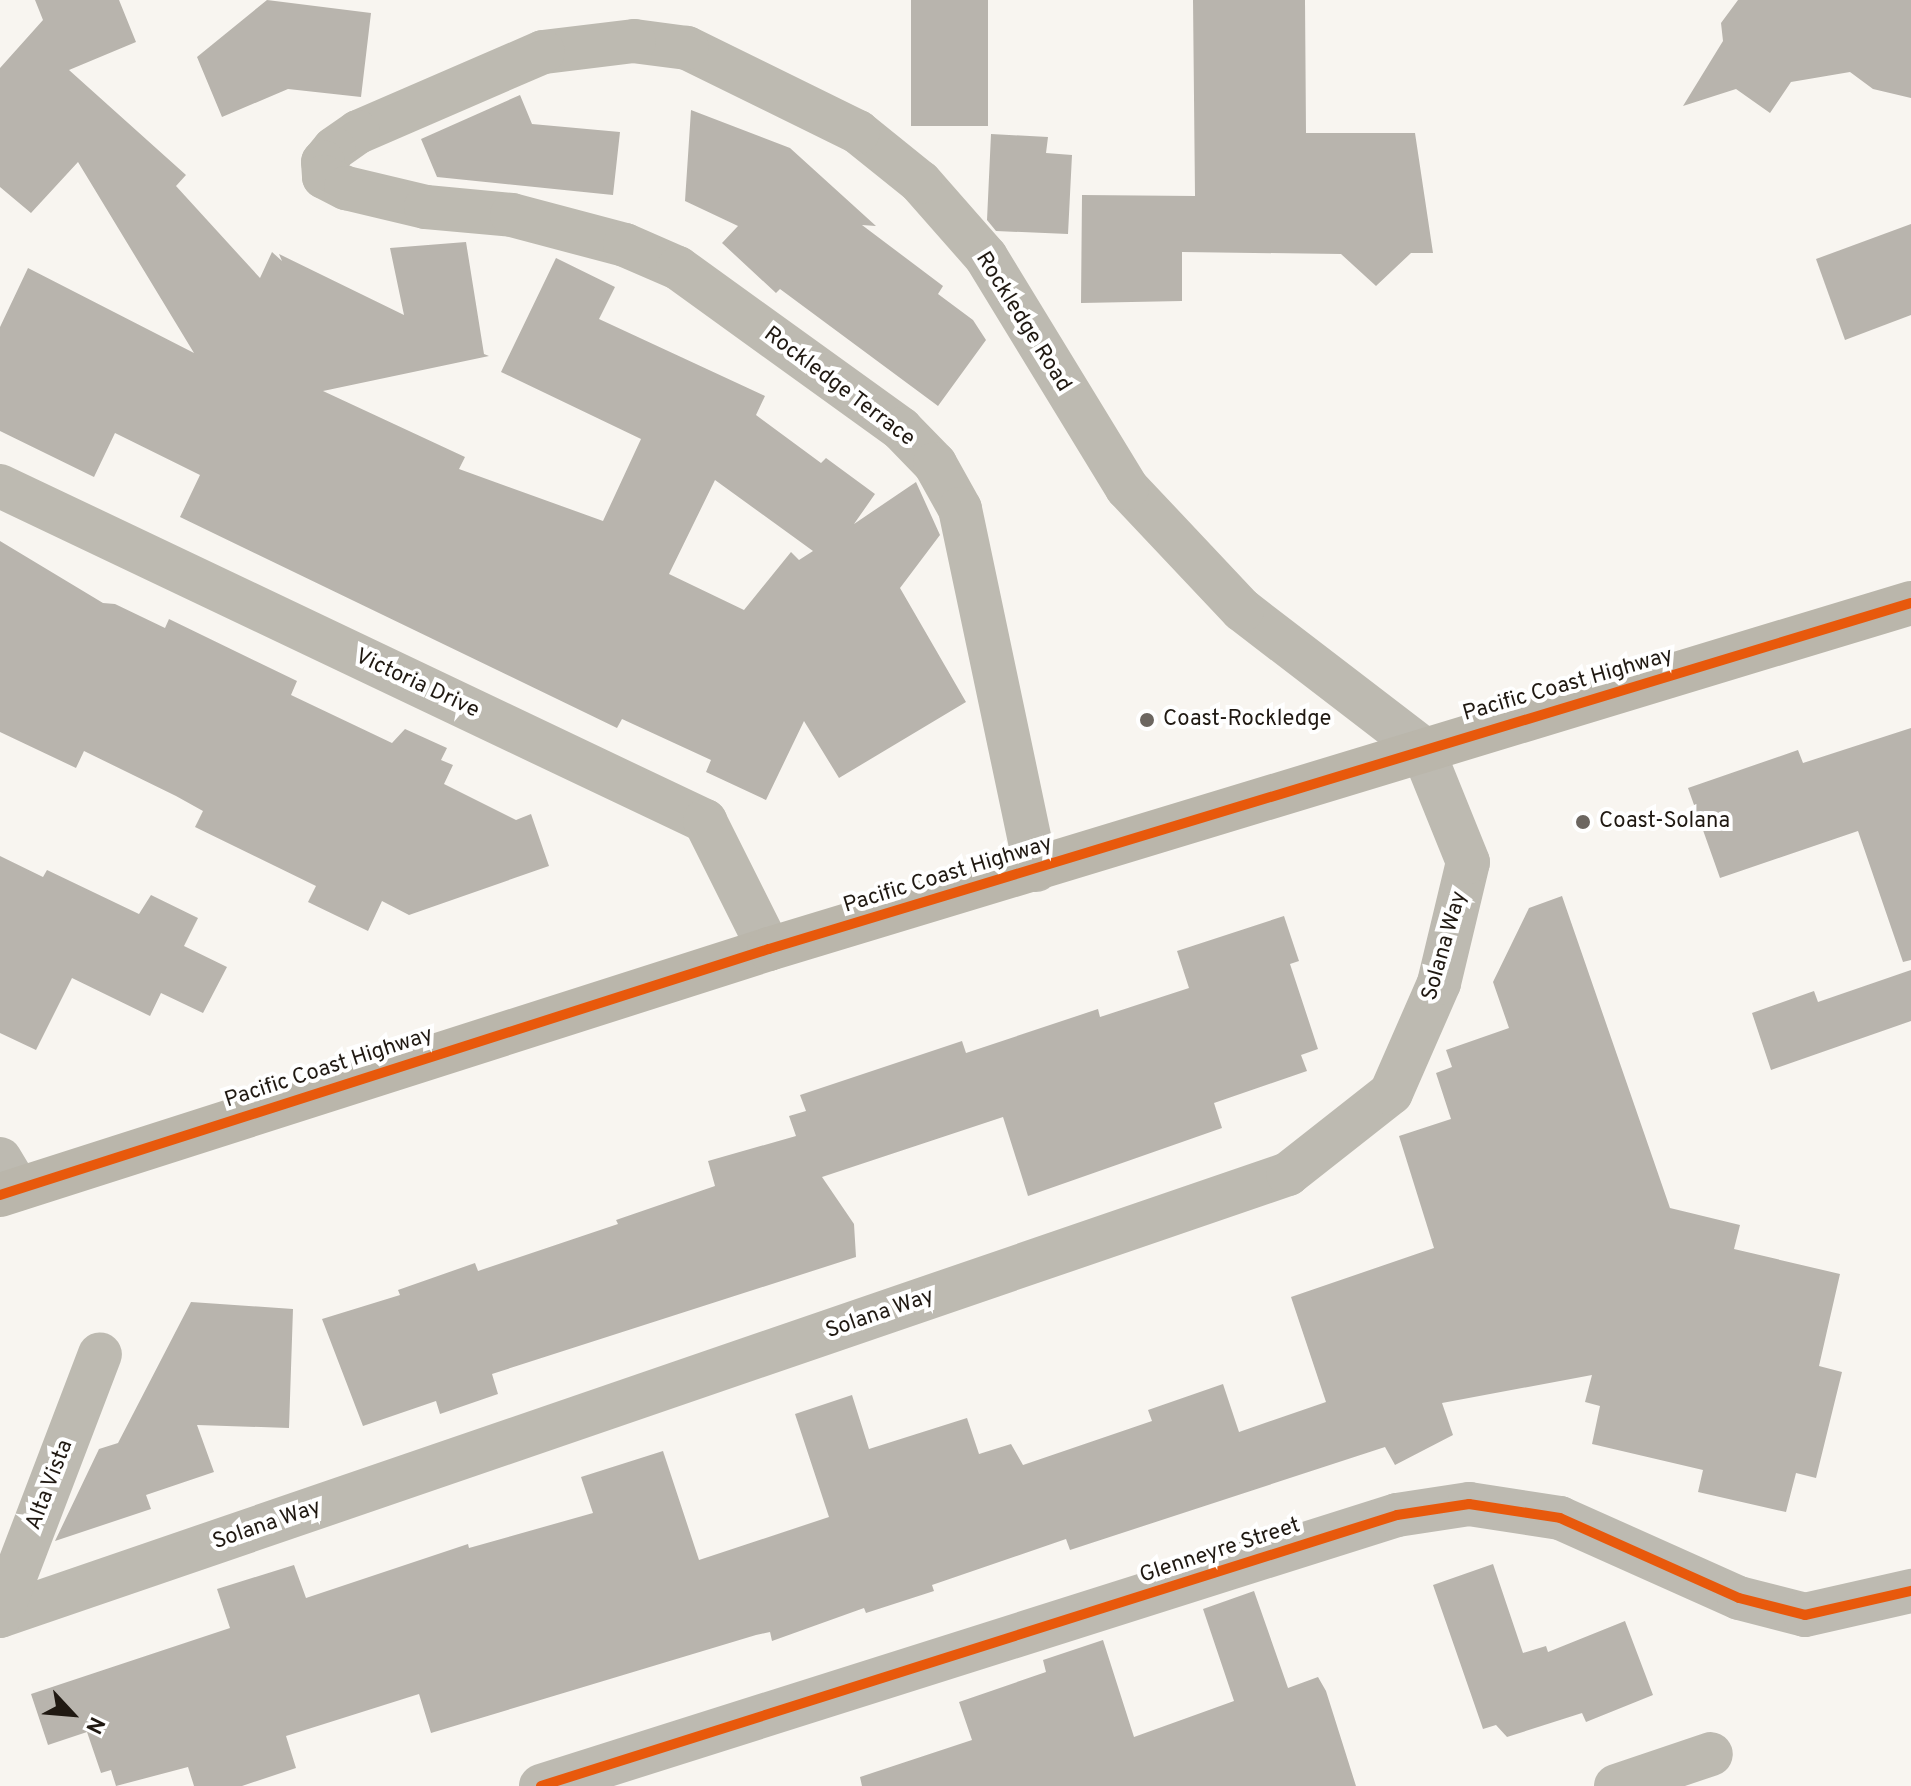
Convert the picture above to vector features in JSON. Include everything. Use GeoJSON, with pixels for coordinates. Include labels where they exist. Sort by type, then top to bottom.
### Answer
{"type":"FeatureCollection","features":[{"type":"Feature","properties":{"kind":"highway","name":"Pacific Coast Highway"},"geometry":{"type":"LineString","coordinates":[[6,1181],[1036,870],[1422,748],[1911,603]]}},
{"type":"Feature","properties":{"kind":"street","name":"Rockledge Road"},"geometry":{"type":"LineString","coordinates":[[346,188],[324,177],[323,162],[358,132],[543,52],[634,41],[687,48],[813,106],[858,132],[920,182],[986,257],[1137,499],[1242,610],[1422,748]]}},
{"type":"Feature","properties":{"kind":"street","name":"Rockledge Terrace"},"geometry":{"type":"LineString","coordinates":[[346,188],[426,207],[512,215],[651,256],[678,268],[901,429],[935,464],[960,509],[1036,870]]}},
{"type":"Feature","properties":{"kind":"street","name":"Victoria Drive"},"geometry":{"type":"LineString","coordinates":[[0,486],[705,821],[769,949]]}},
{"type":"Feature","properties":{"kind":"street","name":"Solana Way"},"geometry":{"type":"LineString","coordinates":[[0,1616],[1288,1174],[1391,1093],[1439,983],[1468,862],[1422,748]]}},
{"type":"Feature","properties":{"kind":"street","name":"Alta Vista"},"geometry":{"type":"LineString","coordinates":[[0,1616],[100,1354]]}},
{"type":"Feature","properties":{"kind":"street","name":"Glenneyre Street"},"geometry":{"type":"LineString","coordinates":[[541,1786],[1397,1515],[1469,1504],[1560,1518],[1739,1598],[1805,1615],[1911,1591]]}},
{"type":"Feature","properties":{"kind":"street"},"geometry":{"type":"LineString","coordinates":[[1616,1786],[1711,1754]]}},
{"type":"Feature","properties":{"kind":"building"},"geometry":{"type":"Polygon","coordinates":[[[35,0],[119,0],[136,42],[69,70],[186,175],[176,186],[260,278],[272,252],[282,261],[279,254],[404,315],[390,248],[466,242],[484,354],[489,356],[323,391],[465,457],[459,469],[603,521],[641,439],[501,372],[556,258],[615,287],[599,319],[765,396],[756,415],[821,463],[826,458],[875,494],[854,524],[916,482],[940,535],[900,588],[966,702],[839,778],[804,721],[766,800],[706,772],[711,760],[622,719],[617,728],[180,517],[200,475],[115,433],[94,477],[0,431],[0,327],[28,268],[194,353],[78,162],[31,213],[0,187],[0,68],[43,20],[35,0]],[[715,480],[669,574],[744,610],[791,552],[799,560],[813,551],[715,480]]]}},
{"type":"Feature","properties":{"kind":"building"},"geometry":{"type":"Polygon","coordinates":[[[267,0],[371,13],[361,97],[288,89],[222,117],[197,57],[267,0]]]}},
{"type":"Feature","properties":{"kind":"building"},"geometry":{"type":"Polygon","coordinates":[[[911,0],[988,0],[988,126],[911,126],[911,0]]]}},
{"type":"Feature","properties":{"kind":"building"},"geometry":{"type":"Polygon","coordinates":[[[1193,0],[1305,0],[1306,133],[1415,133],[1433,253],[1411,253],[1376,286],[1341,254],[1182,252],[1182,301],[1081,303],[1082,195],[1195,196],[1193,0]]]}},
{"type":"Feature","properties":{"kind":"building"},"geometry":{"type":"Polygon","coordinates":[[[1738,0],[1911,0],[1911,98],[1873,89],[1850,72],[1791,82],[1770,113],[1736,89],[1683,106],[1723,41],[1721,23],[1738,0]]]}},
{"type":"Feature","properties":{"kind":"building"},"geometry":{"type":"Polygon","coordinates":[[[520,95],[532,124],[620,132],[613,195],[437,177],[421,139],[520,95]]]}},
{"type":"Feature","properties":{"kind":"building"},"geometry":{"type":"Polygon","coordinates":[[[691,110],[790,148],[876,226],[862,225],[943,286],[938,294],[973,320],[986,340],[938,406],[780,289],[776,293],[722,243],[738,226],[685,201],[691,110]]]}},
{"type":"Feature","properties":{"kind":"building"},"geometry":{"type":"Polygon","coordinates":[[[991,134],[1048,137],[1046,153],[1072,155],[1068,234],[996,231],[987,220],[991,134]]]}},
{"type":"Feature","properties":{"kind":"building"},"geometry":{"type":"Polygon","coordinates":[[[1911,224],[1911,315],[1845,340],[1816,259],[1911,224]]]}},
{"type":"Feature","properties":{"kind":"building"},"geometry":{"type":"Polygon","coordinates":[[[0,541],[103,603],[115,604],[165,628],[169,619],[297,681],[291,695],[392,743],[405,729],[447,748],[441,760],[453,765],[444,784],[516,820],[531,814],[549,866],[409,915],[382,901],[368,931],[308,902],[316,886],[195,827],[203,811],[176,796],[84,751],[76,768],[0,732],[0,541]]]}},
{"type":"Feature","properties":{"kind":"building"},"geometry":{"type":"Polygon","coordinates":[[[1911,728],[1911,960],[1903,962],[1858,831],[1720,878],[1688,788],[1798,750],[1803,763],[1911,728]]]}},
{"type":"Feature","properties":{"kind":"building"},"geometry":{"type":"Polygon","coordinates":[[[0,856],[43,877],[47,870],[139,914],[151,895],[198,918],[184,946],[227,967],[203,1013],[161,993],[150,1016],[72,978],[36,1050],[0,1033],[0,856]]]}},
{"type":"Feature","properties":{"kind":"building"},"geometry":{"type":"Polygon","coordinates":[[[1562,896],[1670,1208],[1740,1225],[1734,1249],[1840,1274],[1819,1366],[1842,1372],[1816,1478],[1796,1473],[1786,1512],[1698,1492],[1703,1470],[1592,1444],[1600,1406],[1585,1402],[1592,1375],[1442,1403],[1453,1435],[1395,1465],[1385,1447],[1070,1550],[1066,1539],[932,1585],[934,1591],[866,1613],[864,1608],[772,1641],[770,1632],[756,1635],[431,1733],[419,1694],[286,1736],[296,1768],[242,1786],[194,1786],[188,1767],[116,1786],[111,1770],[101,1773],[87,1732],[48,1745],[31,1694],[230,1628],[217,1589],[294,1565],[306,1598],[468,1544],[469,1548],[593,1513],[581,1477],[663,1451],[699,1560],[829,1517],[795,1414],[852,1395],[869,1449],[967,1418],[979,1454],[1011,1444],[1023,1465],[1152,1421],[1148,1410],[1223,1384],[1239,1432],[1326,1402],[1291,1297],[1434,1248],[1399,1136],[1451,1119],[1436,1073],[1452,1067],[1446,1050],[1509,1028],[1493,982],[1529,908],[1562,896]]]}},
{"type":"Feature","properties":{"kind":"building"},"geometry":{"type":"Polygon","coordinates":[[[1284,916],[1299,961],[1290,964],[1318,1049],[1301,1055],[1307,1071],[1214,1103],[1222,1128],[1028,1196],[1003,1117],[822,1177],[854,1224],[856,1257],[492,1374],[498,1394],[440,1414],[436,1401],[363,1426],[322,1319],[400,1295],[398,1290],[475,1263],[478,1271],[618,1224],[616,1220],[715,1186],[708,1161],[796,1136],[789,1116],[806,1111],[800,1095],[962,1041],[966,1053],[1098,1009],[1100,1017],[1189,988],[1177,951],[1284,916]]]}},
{"type":"Feature","properties":{"kind":"building"},"geometry":{"type":"Polygon","coordinates":[[[1911,970],[1911,1021],[1771,1070],[1752,1013],[1814,991],[1818,1002],[1911,970]]]}},
{"type":"Feature","properties":{"kind":"building"},"geometry":{"type":"Polygon","coordinates":[[[191,1302],[293,1309],[289,1428],[197,1425],[214,1472],[146,1495],[151,1509],[55,1541],[99,1449],[118,1443],[191,1302]]]}},
{"type":"Feature","properties":{"kind":"building"},"geometry":{"type":"Polygon","coordinates":[[[1493,1564],[1523,1653],[1546,1646],[1548,1652],[1625,1621],[1653,1695],[1586,1722],[1582,1713],[1507,1737],[1496,1725],[1483,1729],[1433,1585],[1493,1564]]]}},
{"type":"Feature","properties":{"kind":"building"},"geometry":{"type":"Polygon","coordinates":[[[1254,1591],[1288,1688],[1318,1677],[1326,1691],[1356,1786],[862,1786],[860,1777],[972,1740],[959,1702],[1046,1672],[1043,1660],[1103,1640],[1134,1737],[1234,1701],[1203,1609],[1254,1591]]]}},
{"type":"Feature","properties":{"kind":"cycle path"},"geometry":{"type":"LineString","coordinates":[[0,1195],[769,949],[1911,603]]}},
{"type":"Feature","properties":{"kind":"cycle path"},"geometry":{"type":"LineString","coordinates":[[541,1786],[1397,1515],[1469,1504],[1560,1518],[1739,1598],[1805,1615],[1911,1591]]}},
{"type":"Feature","properties":{"kind":"place","name":"Coast-Rockledge"},"geometry":{"type":"Point","coordinates":[1147,720]}},
{"type":"Feature","properties":{"kind":"place","name":"Coast-Solana"},"geometry":{"type":"Point","coordinates":[1583,822]}}]}
